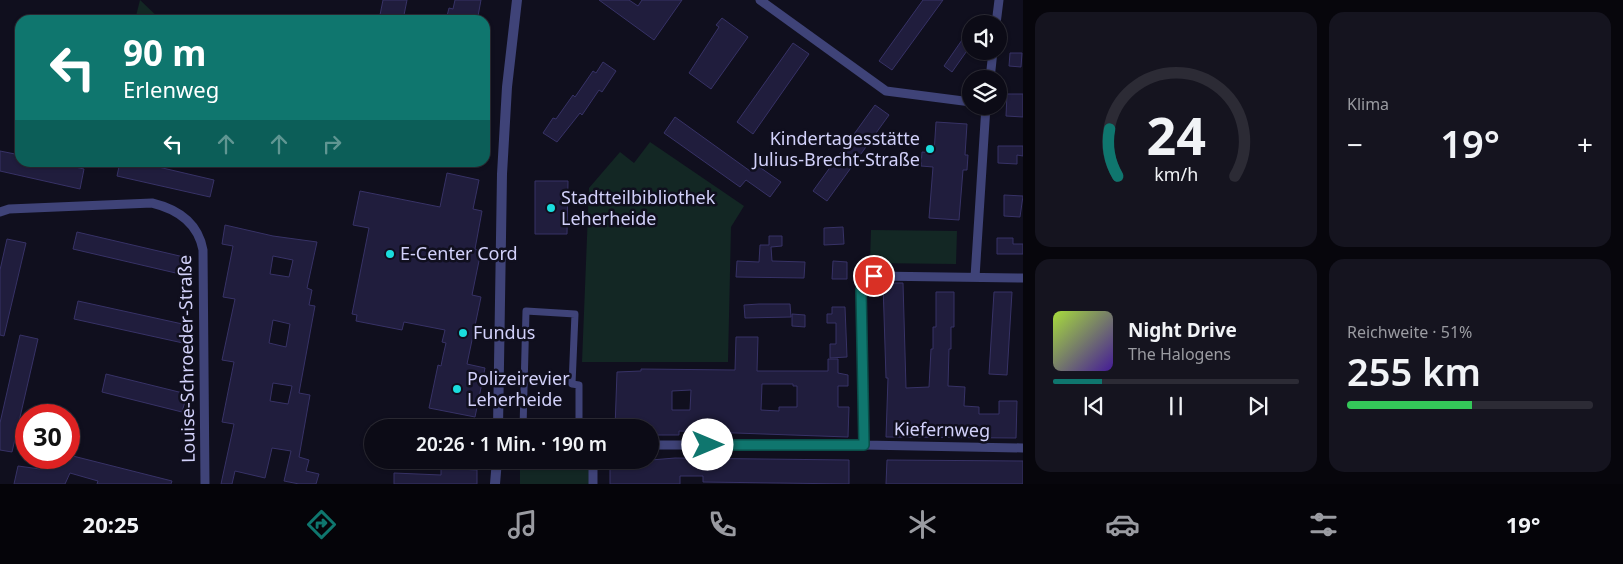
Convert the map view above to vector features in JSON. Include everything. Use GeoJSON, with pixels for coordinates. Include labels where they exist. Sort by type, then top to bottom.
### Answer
{"type":"FeatureCollection","features":[{"type":"Feature","properties":{"kind":"street"},"geometry":{"type":"LineString","coordinates":[[498,419],[502,174],[517,0]]}},
{"type":"Feature","properties":{"kind":"street"},"geometry":{"type":"LineString","coordinates":[[760,0],[886,91],[962,101]]}},
{"type":"Feature","properties":{"kind":"street"},"geometry":{"type":"LineString","coordinates":[[997,15],[999,0]]}},
{"type":"Feature","properties":{"kind":"street"},"geometry":{"type":"LineString","coordinates":[[975,277],[985,115]]}},
{"type":"Feature","properties":{"kind":"street","name":"Louise-Schroeder-Straße"},"geometry":{"type":"LineString","coordinates":[[0,212],[9,209],[152,203],[174,210],[194,227],[201,238],[203,250],[205,484]]}},
{"type":"Feature","properties":{"kind":"street"},"geometry":{"type":"LineString","coordinates":[[864,445],[861,290],[866,279],[874,276],[1023,278]]}},
{"type":"Feature","properties":{"kind":"street"},"geometry":{"type":"LineString","coordinates":[[523,419],[526,311],[575,314],[572,384],[579,385],[578,419]]}},
{"type":"Feature","properties":{"kind":"street","name":"Kiefernweg"},"geometry":{"type":"LineString","coordinates":[[659,445],[864,445],[1023,448]]}},
{"type":"Feature","properties":{"kind":"street"},"geometry":{"type":"LineString","coordinates":[[496,484],[497,469]]}},
{"type":"Feature","properties":{"kind":"street"},"geometry":{"type":"LineString","coordinates":[[593,469],[593,484]]}},
{"type":"Feature","properties":{"kind":"green space"},"geometry":{"type":"Polygon","coordinates":[[[140,0],[156,15],[136,15],[140,0]]]}},
{"type":"Feature","properties":{"kind":"green space"},"geometry":{"type":"Polygon","coordinates":[[[650,142],[744,206],[731,227],[728,362],[582,362],[589,188],[620,152],[634,163],[650,142]]]}},
{"type":"Feature","properties":{"kind":"green space"},"geometry":{"type":"Polygon","coordinates":[[[871,230],[957,231],[956,264],[870,263],[871,230]]]}},
{"type":"Feature","properties":{"kind":"green space"},"geometry":{"type":"Polygon","coordinates":[[[520,469],[590,469],[589,484],[520,484],[520,469]]]}},
{"type":"Feature","properties":{"kind":"building"},"geometry":{"type":"Polygon","coordinates":[[[383,0],[407,0],[404,15],[380,15],[383,0]]]}},
{"type":"Feature","properties":{"kind":"building"},"geometry":{"type":"Polygon","coordinates":[[[455,0],[481,0],[478,15],[447,15],[449,8],[453,9],[455,0]]]}},
{"type":"Feature","properties":{"kind":"building"},"geometry":{"type":"Polygon","coordinates":[[[599,0],[629,0],[638,6],[642,0],[682,0],[654,40],[599,0]]]}},
{"type":"Feature","properties":{"kind":"building"},"geometry":{"type":"Polygon","coordinates":[[[923,0],[943,0],[892,70],[879,61],[923,0]]]}},
{"type":"Feature","properties":{"kind":"building"},"geometry":{"type":"Polygon","coordinates":[[[722,18],[748,37],[711,89],[689,73],[719,27],[716,25],[722,18]]]}},
{"type":"Feature","properties":{"kind":"building"},"geometry":{"type":"Polygon","coordinates":[[[962,40],[962,58],[952,72],[944,66],[962,40]]]}},
{"type":"Feature","properties":{"kind":"building"},"geometry":{"type":"Polygon","coordinates":[[[793,43],[809,54],[753,134],[737,122],[793,43]]]}},
{"type":"Feature","properties":{"kind":"building"},"geometry":{"type":"Polygon","coordinates":[[[1010,53],[1022,53],[1021,67],[1009,66],[1010,53]]]}},
{"type":"Feature","properties":{"kind":"building"},"geometry":{"type":"Polygon","coordinates":[[[603,62],[616,71],[602,92],[599,90],[582,115],[580,113],[557,142],[543,133],[553,118],[556,119],[573,95],[575,97],[593,71],[596,73],[603,62]]]}},
{"type":"Feature","properties":{"kind":"building"},"geometry":{"type":"Polygon","coordinates":[[[1007,94],[1023,94],[1023,117],[1006,116],[1007,94]]]}},
{"type":"Feature","properties":{"kind":"building"},"geometry":{"type":"Polygon","coordinates":[[[875,105],[889,115],[827,201],[813,191],[875,105]]]}},
{"type":"Feature","properties":{"kind":"building"},"geometry":{"type":"Polygon","coordinates":[[[675,117],[750,171],[755,164],[781,182],[770,197],[746,180],[740,187],[664,133],[675,117]]]}},
{"type":"Feature","properties":{"kind":"building"},"geometry":{"type":"Polygon","coordinates":[[[936,122],[967,124],[965,155],[968,155],[967,170],[963,170],[959,220],[929,218],[933,167],[921,166],[922,152],[934,153],[936,122]]]}},
{"type":"Feature","properties":{"kind":"building"},"geometry":{"type":"Polygon","coordinates":[[[998,146],[1023,146],[1023,156],[1017,155],[1017,164],[998,163],[998,146]]]}},
{"type":"Feature","properties":{"kind":"building"},"geometry":{"type":"Polygon","coordinates":[[[0,151],[15,154],[15,167],[75,167],[84,169],[80,189],[0,171],[0,151]]]}},
{"type":"Feature","properties":{"kind":"building"},"geometry":{"type":"Polygon","coordinates":[[[119,167],[158,167],[214,180],[210,197],[117,176],[119,167]]]}},
{"type":"Feature","properties":{"kind":"building"},"geometry":{"type":"Polygon","coordinates":[[[447,173],[479,180],[473,209],[482,211],[475,249],[481,251],[472,295],[481,297],[467,364],[485,368],[475,417],[429,408],[438,365],[441,366],[446,343],[442,342],[445,330],[404,322],[402,330],[356,321],[357,315],[352,314],[369,228],[353,225],[360,191],[440,207],[447,173]]]}},
{"type":"Feature","properties":{"kind":"building","name":"Stadtteilbibliothek Leherheide"},"geometry":{"type":"Polygon","coordinates":[[[535,181],[568,181],[567,234],[535,234],[535,181]]]}},
{"type":"Feature","properties":{"kind":"building"},"geometry":{"type":"Polygon","coordinates":[[[1004,195],[1023,196],[1020,217],[1004,216],[1004,195]]]}},
{"type":"Feature","properties":{"kind":"building"},"geometry":{"type":"Polygon","coordinates":[[[225,225],[273,236],[317,242],[307,288],[312,290],[309,305],[315,306],[299,393],[310,395],[299,457],[309,460],[306,471],[319,474],[316,484],[299,484],[284,481],[291,451],[272,448],[265,478],[235,471],[232,484],[221,484],[234,424],[222,422],[234,362],[222,360],[235,299],[223,297],[233,246],[222,244],[225,225]],[[273,256],[270,274],[289,277],[293,260],[273,256]],[[273,320],[269,343],[286,347],[290,324],[273,320]],[[273,383],[270,401],[288,404],[292,386],[273,383]]]}},
{"type":"Feature","properties":{"kind":"building"},"geometry":{"type":"Polygon","coordinates":[[[843,227],[844,244],[824,245],[824,228],[843,227]]]}},
{"type":"Feature","properties":{"kind":"building"},"geometry":{"type":"Polygon","coordinates":[[[77,232],[184,257],[180,274],[73,249],[77,232]]]}},
{"type":"Feature","properties":{"kind":"building"},"geometry":{"type":"Polygon","coordinates":[[[769,236],[782,236],[782,246],[771,247],[772,261],[805,262],[804,278],[736,277],[737,261],[759,262],[760,245],[769,245],[769,236]]]}},
{"type":"Feature","properties":{"kind":"building"},"geometry":{"type":"Polygon","coordinates":[[[997,238],[1013,238],[1013,244],[1023,244],[1023,254],[997,254],[997,238]]]}},
{"type":"Feature","properties":{"kind":"building"},"geometry":{"type":"Polygon","coordinates":[[[7,239],[26,243],[4,336],[0,335],[0,270],[7,239]]]}},
{"type":"Feature","properties":{"kind":"building"},"geometry":{"type":"Polygon","coordinates":[[[833,261],[847,262],[847,279],[832,279],[833,261]]]}},
{"type":"Feature","properties":{"kind":"building"},"geometry":{"type":"Polygon","coordinates":[[[883,283],[903,283],[906,388],[929,387],[933,327],[936,327],[936,292],[954,292],[954,327],[951,327],[948,386],[965,387],[964,406],[979,407],[979,414],[999,414],[999,401],[1017,401],[1016,438],[886,437],[888,378],[886,378],[883,283]]]}},
{"type":"Feature","properties":{"kind":"building"},"geometry":{"type":"Polygon","coordinates":[[[994,292],[1012,292],[1007,375],[989,374],[994,292]]]}},
{"type":"Feature","properties":{"kind":"building"},"geometry":{"type":"Polygon","coordinates":[[[78,301],[187,325],[183,343],[74,319],[78,301]]]}},
{"type":"Feature","properties":{"kind":"building"},"geometry":{"type":"Polygon","coordinates":[[[790,304],[791,317],[745,318],[744,305],[790,304]]]}},
{"type":"Feature","properties":{"kind":"building"},"geometry":{"type":"Polygon","coordinates":[[[832,307],[845,307],[847,357],[830,358],[830,344],[836,344],[836,323],[827,323],[827,314],[832,314],[832,307]]]}},
{"type":"Feature","properties":{"kind":"building"},"geometry":{"type":"Polygon","coordinates":[[[792,314],[805,315],[805,327],[792,326],[792,314]]]}},
{"type":"Feature","properties":{"kind":"building"},"geometry":{"type":"Polygon","coordinates":[[[20,335],[38,339],[23,404],[15,404],[15,439],[12,452],[0,450],[0,423],[20,335]]]}},
{"type":"Feature","properties":{"kind":"building"},"geometry":{"type":"Polygon","coordinates":[[[736,337],[758,337],[757,371],[828,371],[828,359],[838,359],[838,373],[848,375],[848,386],[838,386],[838,407],[849,407],[848,437],[679,431],[679,435],[659,435],[659,419],[615,419],[617,372],[641,371],[641,369],[735,370],[736,337]],[[762,384],[761,410],[779,411],[779,407],[797,407],[797,386],[793,386],[793,384],[762,384]],[[691,390],[672,391],[672,410],[690,410],[691,390]]]}},
{"type":"Feature","properties":{"kind":"building"},"geometry":{"type":"Polygon","coordinates":[[[106,374],[187,394],[182,412],[102,392],[106,374]]]}},
{"type":"Feature","properties":{"kind":"building"},"geometry":{"type":"Polygon","coordinates":[[[80,458],[172,481],[171,484],[97,484],[98,481],[70,473],[65,484],[14,484],[17,469],[80,469],[80,458]]]}},
{"type":"Feature","properties":{"kind":"building"},"geometry":{"type":"Polygon","coordinates":[[[659,459],[849,460],[849,484],[703,482],[703,476],[680,476],[680,484],[610,484],[610,469],[659,469],[659,459]]]}},
{"type":"Feature","properties":{"kind":"building"},"geometry":{"type":"Polygon","coordinates":[[[887,460],[1023,461],[1023,484],[886,484],[887,460]]]}},
{"type":"Feature","properties":{"kind":"building"},"geometry":{"type":"Polygon","coordinates":[[[441,469],[477,470],[477,484],[394,484],[394,473],[441,475],[441,469]]]}},
{"type":"Feature","properties":{"kind":"place","name":"Kindertagesstätte Julius-Brecht-Straße"},"geometry":{"type":"Point","coordinates":[930,149]}},
{"type":"Feature","properties":{"kind":"place","name":"Stadtteilbibliothek Leherheide"},"geometry":{"type":"Point","coordinates":[551,208]}},
{"type":"Feature","properties":{"kind":"place","name":"E-Center Cord"},"geometry":{"type":"Point","coordinates":[390,254]}},
{"type":"Feature","properties":{"kind":"place","name":"Fundus"},"geometry":{"type":"Point","coordinates":[463,333]}},
{"type":"Feature","properties":{"kind":"place","name":"Polizeirevier Leherheide"},"geometry":{"type":"Point","coordinates":[457,389]}},
{"type":"Feature","properties":{"kind":"route"},"geometry":{"type":"LineString","coordinates":[[708,445],[864,445],[861,290],[866,279],[874,276]]}}]}
